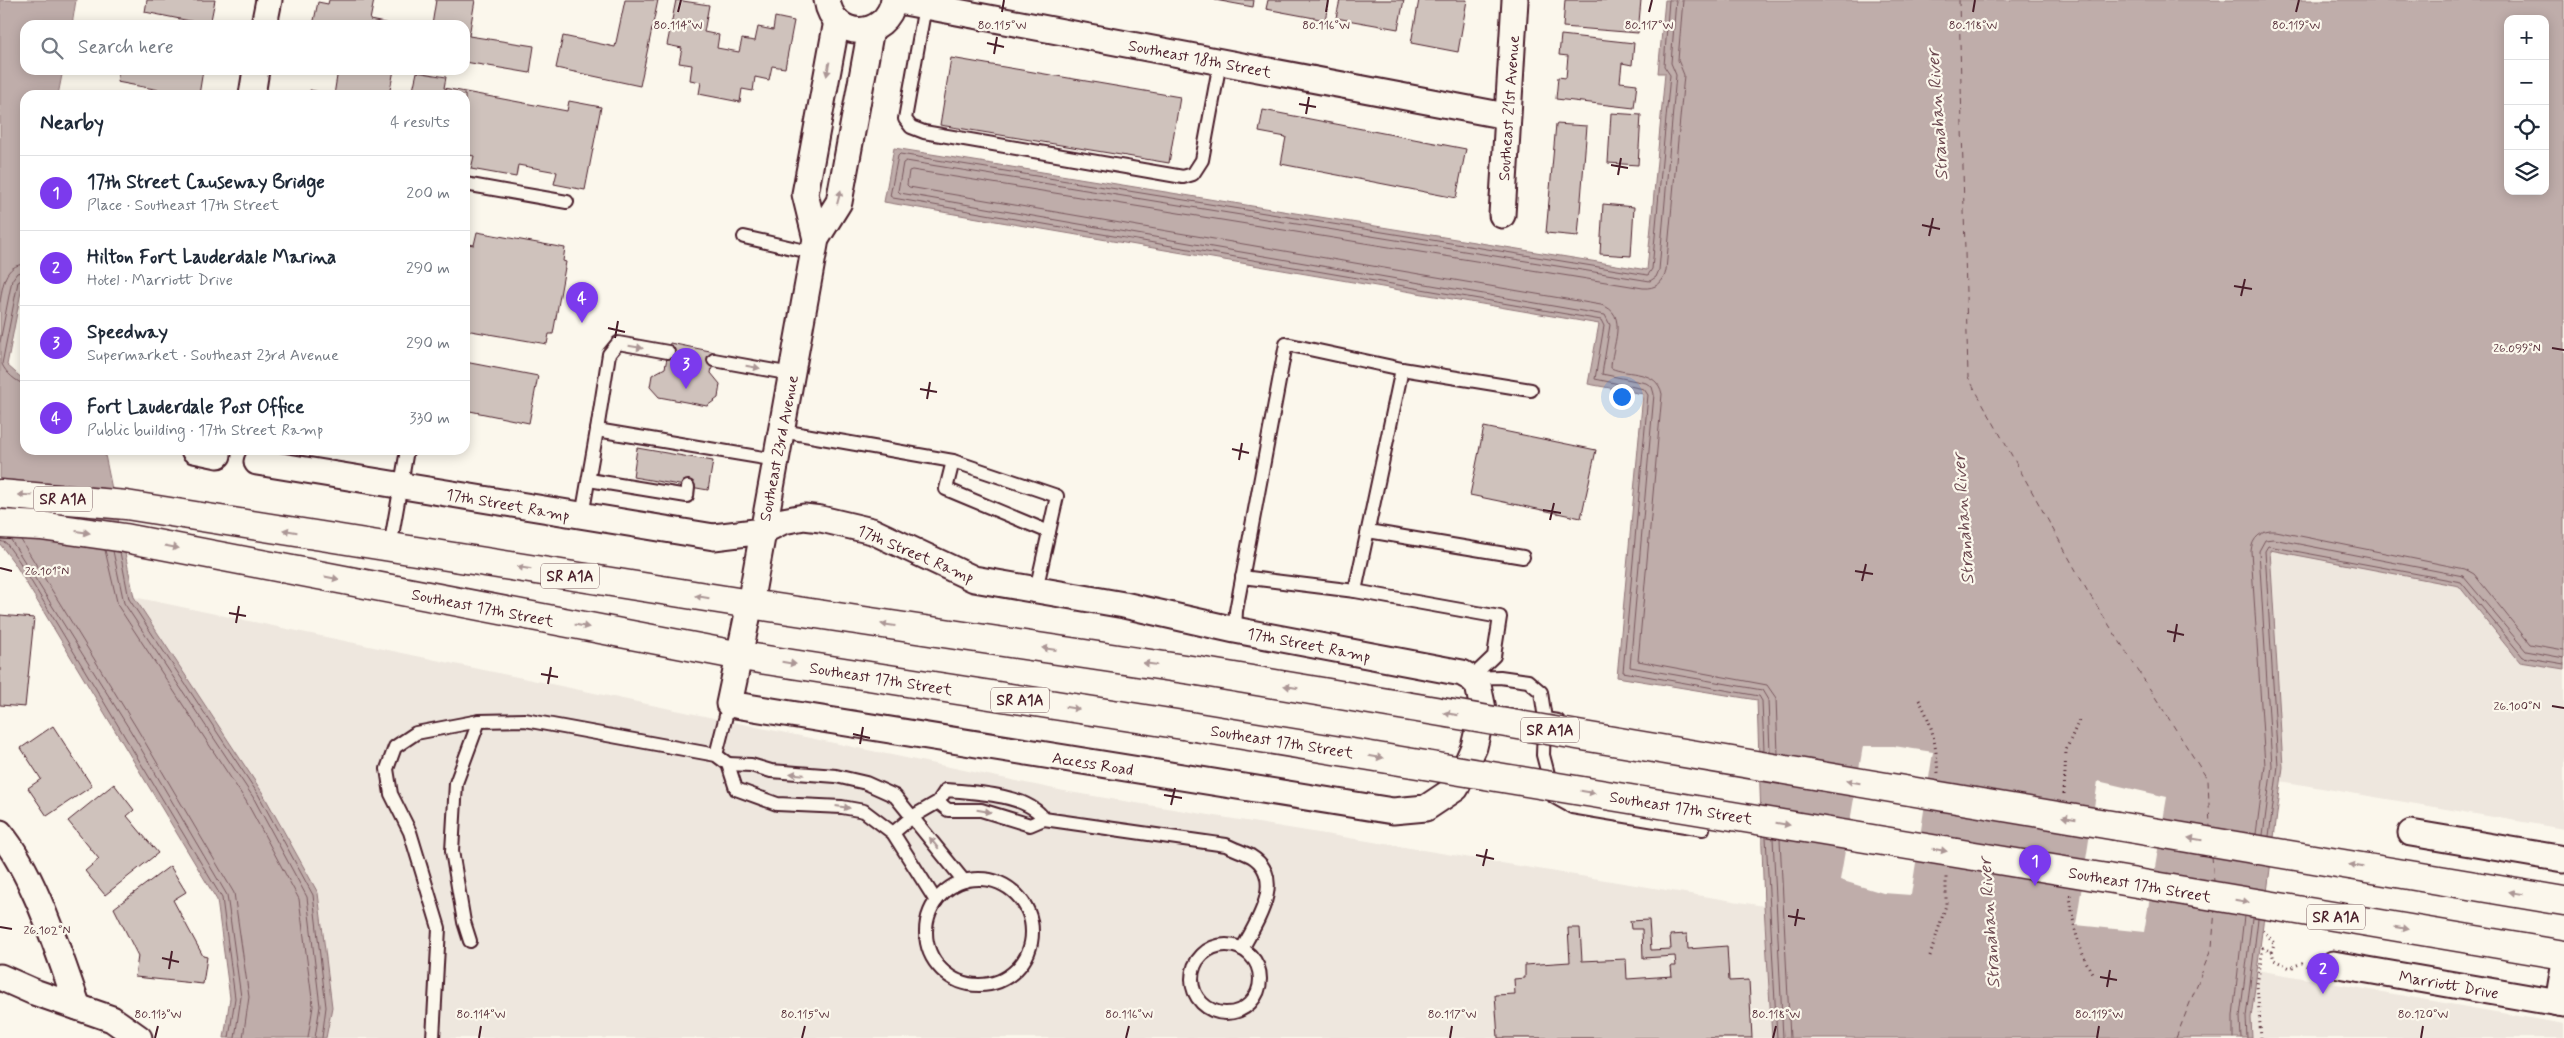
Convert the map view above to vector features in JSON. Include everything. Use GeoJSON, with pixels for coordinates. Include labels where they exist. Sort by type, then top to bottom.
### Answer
{"type":"FeatureCollection","features":[{"type":"Feature","properties":{"kind":"main road","name":"SR A1A"},"geometry":{"type":"LineString","coordinates":[[0,494],[126,506],[750,604],[1198,671],[2564,902]]}},
{"type":"Feature","properties":{"kind":"main road","name":"Southeast 17th Street"},"geometry":{"type":"LineString","coordinates":[[0,524],[41,526],[125,538],[740,656],[1189,726],[2564,955]]}},
{"type":"Feature","properties":{"kind":"street"},"geometry":{"type":"LineString","coordinates":[[265,20],[269,0]]}},
{"type":"Feature","properties":{"kind":"street"},"geometry":{"type":"LineString","coordinates":[[832,11],[853,30],[871,30],[887,18],[894,0]]}},
{"type":"Feature","properties":{"kind":"street","name":"Southeast 18th Street"},"geometry":{"type":"LineString","coordinates":[[894,0],[1506,116]]}},
{"type":"Feature","properties":{"kind":"street","name":"Southeast 21st Avenue"},"geometry":{"type":"LineString","coordinates":[[1502,215],[1506,116],[1515,0]]}},
{"type":"Feature","properties":{"kind":"street","name":"Southeast 23rd Avenue"},"geometry":{"type":"LineString","coordinates":[[815,246],[805,194],[832,11]]}},
{"type":"Feature","properties":{"kind":"street","name":"Southeast 23rd Avenue"},"geometry":{"type":"LineString","coordinates":[[740,656],[815,246],[839,202],[871,30]]}},
{"type":"Feature","properties":{"kind":"street"},"geometry":{"type":"LineString","coordinates":[[253,90],[255,75]]}},
{"type":"Feature","properties":{"kind":"street","name":"17th Street Ramp"},"geometry":{"type":"LineString","coordinates":[[258,462],[714,537],[762,531],[783,521],[804,517],[821,519],[872,531],[974,579],[1124,604],[1235,630],[1462,673],[1471,678]]}},
{"type":"Feature","properties":{"kind":"street"},"geometry":{"type":"LineString","coordinates":[[729,704],[740,656]]}},
{"type":"Feature","properties":{"kind":"street","name":"Access Road"},"geometry":{"type":"LineString","coordinates":[[729,704],[1393,811],[1426,808],[1456,788],[1474,747],[1483,709],[1478,685],[1471,678]]}},
{"type":"Feature","properties":{"kind":"street"},"geometry":{"type":"LineString","coordinates":[[0,833],[11,846],[44,914],[78,1007]]}},
{"type":"Feature","properties":{"kind":"street"},"geometry":{"type":"LineString","coordinates":[[2411,833],[2564,859]]}},
{"type":"Feature","properties":{"kind":"street"},"geometry":{"type":"LineString","coordinates":[[2561,1004],[2564,967]]}},
{"type":"Feature","properties":{"kind":"street","name":"Marriott Drive"},"geometry":{"type":"LineString","coordinates":[[2325,968],[2561,1004]]}},
{"type":"Feature","properties":{"kind":"street"},"geometry":{"type":"LineString","coordinates":[[0,976],[112,1019],[139,1038]]}},
{"type":"Feature","properties":{"kind":"lane"},"geometry":{"type":"LineString","coordinates":[[924,6],[906,119],[911,127],[924,132],[1183,177],[1193,174],[1202,160],[1220,62]]}},
{"type":"Feature","properties":{"kind":"lane"},"geometry":{"type":"LineString","coordinates":[[470,185],[566,202]]}},
{"type":"Feature","properties":{"kind":"lane"},"geometry":{"type":"LineString","coordinates":[[744,237],[815,246]]}},
{"type":"Feature","properties":{"kind":"lane"},"geometry":{"type":"LineString","coordinates":[[582,516],[609,354],[618,343],[668,352]]}},
{"type":"Feature","properties":{"kind":"lane"},"geometry":{"type":"LineString","coordinates":[[1235,630],[1242,577],[1286,344],[1402,368],[1531,390]]}},
{"type":"Feature","properties":{"kind":"lane"},"geometry":{"type":"LineString","coordinates":[[714,360],[792,374]]}},
{"type":"Feature","properties":{"kind":"lane"},"geometry":{"type":"LineString","coordinates":[[1355,591],[1402,368]]}},
{"type":"Feature","properties":{"kind":"lane"},"geometry":{"type":"LineString","coordinates":[[597,430],[664,447],[776,460]]}},
{"type":"Feature","properties":{"kind":"lane"},"geometry":{"type":"LineString","coordinates":[[782,431],[953,460],[1057,496],[1036,590]]}},
{"type":"Feature","properties":{"kind":"lane"},"geometry":{"type":"LineString","coordinates":[[390,547],[405,455]]}},
{"type":"Feature","properties":{"kind":"lane"},"geometry":{"type":"LineString","coordinates":[[953,460],[946,489],[1049,532]]}},
{"type":"Feature","properties":{"kind":"lane"},"geometry":{"type":"LineString","coordinates":[[588,480],[658,486],[687,496],[688,486]]}},
{"type":"Feature","properties":{"kind":"lane"},"geometry":{"type":"LineString","coordinates":[[1368,531],[1522,557]]}},
{"type":"Feature","properties":{"kind":"lane"},"geometry":{"type":"LineString","coordinates":[[1242,577],[1355,591],[1500,618],[1494,656],[1471,678]]}},
{"type":"Feature","properties":{"kind":"lane"},"geometry":{"type":"LineString","coordinates":[[1471,678],[1500,677],[1528,681],[1541,692],[1544,719],[1543,755],[1554,797],[1572,807],[1703,828]]}},
{"type":"Feature","properties":{"kind":"lane"},"geometry":{"type":"LineString","coordinates":[[716,755],[729,704]]}},
{"type":"Feature","properties":{"kind":"lane"},"geometry":{"type":"LineString","coordinates":[[1544,719],[1680,742]]}},
{"type":"Feature","properties":{"kind":"lane"},"geometry":{"type":"LineString","coordinates":[[433,1038],[439,928],[410,832],[391,794],[387,770],[395,747],[416,733],[479,721],[525,720],[716,755],[728,764],[751,765],[771,772],[836,776],[866,783],[895,796],[964,881]]}},
{"type":"Feature","properties":{"kind":"lane"},"geometry":{"type":"LineString","coordinates":[[470,941],[464,922],[452,851],[456,783],[479,721]]}},
{"type":"Feature","properties":{"kind":"lane"},"geometry":{"type":"LineString","coordinates":[[728,764],[736,789],[777,804],[842,807],[864,811],[893,833],[936,901]]}},
{"type":"Feature","properties":{"kind":"lane"},"geometry":{"type":"LineString","coordinates":[[893,833],[912,817],[938,802],[946,790],[973,792],[1016,800],[1038,810],[1044,819]]}},
{"type":"Feature","properties":{"kind":"lane"},"geometry":{"type":"LineString","coordinates":[[938,802],[948,810],[981,810],[1030,825],[1044,819],[1226,846],[1252,857],[1266,873],[1269,890],[1262,911],[1242,948]]}},
{"type":"Feature","properties":{"kind":"lane"},"geometry":{"type":"LineString","coordinates":[[982,879],[999,883],[1014,892],[1025,906],[1031,922],[1031,940],[1026,956],[1016,970],[1001,980],[984,985],[967,984],[951,977],[938,966],[929,951],[925,934],[928,917],[936,901],[948,889],[964,881],[982,879]]}},
{"type":"Feature","properties":{"kind":"lane"},"geometry":{"type":"LineString","coordinates":[[1220,946],[1242,948],[1251,955],[1258,965],[1260,982],[1254,998],[1246,1006],[1236,1011],[1224,1013],[1213,1010],[1203,1004],[1193,985],[1196,964],[1202,956],[1220,946]]}},
{"type":"Feature","properties":{"kind":"path"},"geometry":{"type":"LineString","coordinates":[[2262,928],[2274,943],[2272,952],[2274,960],[2281,966],[2290,968],[2302,963],[2325,968]]}},
{"type":"Feature","properties":{"kind":"path"},"geometry":{"type":"LineString","coordinates":[[2261,1038],[2257,985],[2263,948],[2272,952]]}},
{"type":"Feature","properties":{"kind":"shaded area"},"geometry":{"type":"Polygon","coordinates":[[[2270,549],[2459,586],[2520,662],[2564,669],[2564,829],[2280,781],[2270,549]]]}},
{"type":"Feature","properties":{"kind":"shaded area"},"geometry":{"type":"Polygon","coordinates":[[[134,597],[1069,792],[1764,906],[1772,1038],[326,1038],[332,1007],[318,893],[262,792],[134,597]]]}},
{"type":"Feature","properties":{"kind":"shaded area"},"geometry":{"type":"Polygon","coordinates":[[[2257,970],[2564,1024],[2564,1038],[2252,1038],[2251,1018],[2257,970]]]}},
{"type":"Feature","properties":{"kind":"water"},"geometry":{"type":"Polygon","coordinates":[[[0,0],[76,0],[73,20],[20,20],[20,75],[62,75],[59,90],[20,90],[20,297],[7,365],[20,377],[20,455],[105,455],[134,597],[262,792],[318,893],[332,1007],[326,1038],[224,1038],[230,998],[217,900],[15,564],[0,544],[0,0]]]}},
{"type":"Feature","properties":{"kind":"water","name":"Stranahan River"},"geometry":{"type":"Polygon","coordinates":[[[1665,0],[2564,0],[2564,669],[2520,662],[2459,586],[2270,550],[2283,767],[2251,1018],[2252,1038],[1772,1038],[1764,906],[1757,700],[1617,677],[1643,394],[1588,384],[1599,324],[884,202],[894,148],[1647,270],[1665,73],[1658,73],[1665,0]]]}},
{"type":"Feature","properties":{"kind":"pier"},"geometry":{"type":"Polygon","coordinates":[[[1863,746],[1894,746],[1933,752],[1911,895],[1883,893],[1840,880],[1863,746]]]}},
{"type":"Feature","properties":{"kind":"pier"},"geometry":{"type":"Polygon","coordinates":[[[2098,781],[2167,797],[2144,932],[2076,925],[2098,781]]]}},
{"type":"Feature","properties":{"kind":"building"},"geometry":{"type":"Polygon","coordinates":[[[147,0],[215,0],[211,20],[185,20],[145,12],[147,0]]]}},
{"type":"Feature","properties":{"kind":"building"},"geometry":{"type":"Polygon","coordinates":[[[329,0],[374,0],[370,20],[314,20],[318,2],[328,4],[329,0]]]}},
{"type":"Feature","properties":{"kind":"building"},"geometry":{"type":"Polygon","coordinates":[[[436,0],[475,0],[470,30],[470,20],[433,20],[436,0]]]}},
{"type":"Feature","properties":{"kind":"building"},"geometry":{"type":"Polygon","coordinates":[[[625,0],[658,0],[640,86],[556,68],[563,36],[615,47],[625,0]]]}},
{"type":"Feature","properties":{"kind":"building"},"geometry":{"type":"Polygon","coordinates":[[[676,0],[709,5],[704,32],[719,35],[717,48],[739,52],[742,39],[755,41],[758,27],[773,30],[775,17],[794,21],[785,68],[772,66],[769,80],[755,77],[753,91],[742,89],[740,102],[699,94],[701,82],[690,80],[692,65],[679,63],[682,48],[667,45],[676,0]]]}},
{"type":"Feature","properties":{"kind":"building"},"geometry":{"type":"Polygon","coordinates":[[[1215,0],[1254,0],[1253,7],[1215,0]]]}},
{"type":"Feature","properties":{"kind":"building"},"geometry":{"type":"Polygon","coordinates":[[[1268,0],[1329,0],[1325,20],[1266,9],[1268,0]]]}},
{"type":"Feature","properties":{"kind":"building"},"geometry":{"type":"Polygon","coordinates":[[[1340,0],[1404,0],[1398,29],[1336,18],[1340,0]]]}},
{"type":"Feature","properties":{"kind":"building"},"geometry":{"type":"Polygon","coordinates":[[[1419,0],[1467,0],[1458,52],[1411,43],[1419,0]]]}},
{"type":"Feature","properties":{"kind":"building"},"geometry":{"type":"Polygon","coordinates":[[[1565,0],[1641,0],[1638,33],[1563,27],[1565,0]]]}},
{"type":"Feature","properties":{"kind":"building"},"geometry":{"type":"Polygon","coordinates":[[[1561,35],[1634,43],[1632,65],[1622,63],[1620,82],[1637,84],[1634,108],[1556,99],[1558,77],[1566,78],[1568,56],[1559,55],[1561,35]]]}},
{"type":"Feature","properties":{"kind":"building"},"geometry":{"type":"Polygon","coordinates":[[[470,36],[534,46],[530,73],[470,63],[470,36]]]}},
{"type":"Feature","properties":{"kind":"building"},"geometry":{"type":"Polygon","coordinates":[[[951,58],[1180,97],[1169,163],[940,125],[951,58]]]}},
{"type":"Feature","properties":{"kind":"building"},"geometry":{"type":"Polygon","coordinates":[[[118,75],[202,75],[200,90],[159,90],[117,82],[118,75]]]}},
{"type":"Feature","properties":{"kind":"building"},"geometry":{"type":"Polygon","coordinates":[[[337,75],[393,75],[390,90],[335,90],[337,75]]]}},
{"type":"Feature","properties":{"kind":"building"},"geometry":{"type":"Polygon","coordinates":[[[416,75],[434,75],[446,77],[444,88],[455,90],[413,90],[416,75]]]}},
{"type":"Feature","properties":{"kind":"building"},"geometry":{"type":"Polygon","coordinates":[[[470,93],[567,111],[569,101],[601,107],[585,190],[554,184],[557,172],[518,165],[516,177],[471,169],[474,156],[470,155],[470,93]]]}},
{"type":"Feature","properties":{"kind":"building"},"geometry":{"type":"Polygon","coordinates":[[[1263,110],[1466,149],[1456,198],[1281,164],[1286,137],[1259,132],[1263,110]]]}},
{"type":"Feature","properties":{"kind":"building"},"geometry":{"type":"Polygon","coordinates":[[[1611,113],[1641,115],[1638,165],[1608,163],[1611,113]]]}},
{"type":"Feature","properties":{"kind":"building"},"geometry":{"type":"Polygon","coordinates":[[[1556,124],[1587,126],[1578,236],[1546,233],[1556,124]]]}},
{"type":"Feature","properties":{"kind":"building"},"geometry":{"type":"Polygon","coordinates":[[[1603,204],[1634,207],[1631,256],[1600,254],[1603,204]]]}},
{"type":"Feature","properties":{"kind":"building"},"geometry":{"type":"Polygon","coordinates":[[[477,232],[565,248],[563,261],[566,262],[553,334],[549,334],[547,344],[470,331],[470,244],[474,245],[477,232]]]}},
{"type":"Feature","properties":{"kind":"building"},"geometry":{"type":"Polygon","coordinates":[[[670,343],[715,352],[711,373],[720,384],[718,398],[707,406],[659,397],[650,387],[652,375],[665,368],[670,343]]]}},
{"type":"Feature","properties":{"kind":"building"},"geometry":{"type":"Polygon","coordinates":[[[470,363],[538,376],[529,423],[470,411],[470,363]]]}},
{"type":"Feature","properties":{"kind":"building"},"geometry":{"type":"Polygon","coordinates":[[[1484,427],[1596,450],[1581,518],[1470,495],[1484,427]]]}},
{"type":"Feature","properties":{"kind":"building"},"geometry":{"type":"Polygon","coordinates":[[[637,448],[713,461],[708,490],[633,477],[637,448]]]}},
{"type":"Feature","properties":{"kind":"building"},"geometry":{"type":"Polygon","coordinates":[[[0,615],[34,618],[25,707],[0,705],[0,615]]]}},
{"type":"Feature","properties":{"kind":"building"},"geometry":{"type":"Polygon","coordinates":[[[53,726],[92,786],[47,816],[28,788],[41,779],[21,748],[53,726]]]}},
{"type":"Feature","properties":{"kind":"building"},"geometry":{"type":"Polygon","coordinates":[[[114,784],[134,810],[127,816],[158,853],[105,895],[85,871],[99,859],[68,821],[114,784]]]}},
{"type":"Feature","properties":{"kind":"building"},"geometry":{"type":"Polygon","coordinates":[[[170,866],[186,892],[173,900],[203,956],[207,957],[203,984],[135,977],[138,956],[114,908],[170,866]]]}},
{"type":"Feature","properties":{"kind":"building"},"geometry":{"type":"Polygon","coordinates":[[[1649,920],[1651,950],[1671,949],[1670,935],[1687,934],[1688,949],[1727,946],[1729,981],[1749,980],[1752,1038],[1498,1038],[1495,995],[1515,994],[1514,979],[1525,978],[1525,965],[1570,962],[1568,928],[1580,928],[1582,961],[1626,959],[1627,979],[1672,976],[1671,966],[1676,966],[1675,956],[1643,958],[1642,929],[1631,929],[1630,921],[1649,920]]]}},
{"type":"Feature","properties":{"kind":"ferry route"},"geometry":{"type":"LineString","coordinates":[[1959,0],[1968,377],[2088,592],[2208,780],[2210,827]]}},
{"type":"Feature","properties":{"kind":"ferry route"},"geometry":{"type":"LineString","coordinates":[[2212,856],[2214,882]]}},
{"type":"Feature","properties":{"kind":"ferry route"},"geometry":{"type":"LineString","coordinates":[[2176,1038],[2212,947],[2215,909]]}},
{"type":"Feature","properties":{"kind":"place","name":"Fort Lauderdale Post Office"},"geometry":{"type":"Point","coordinates":[582,323]}},
{"type":"Feature","properties":{"kind":"place","name":"Speedway"},"geometry":{"type":"Point","coordinates":[686,389]}},
{"type":"Feature","properties":{"kind":"place","name":"17th Street Causeway Bridge"},"geometry":{"type":"Point","coordinates":[2035,886]}},
{"type":"Feature","properties":{"kind":"place","name":"Hilton Fort Lauderdale Marina"},"geometry":{"type":"Point","coordinates":[2323,994]}}]}
